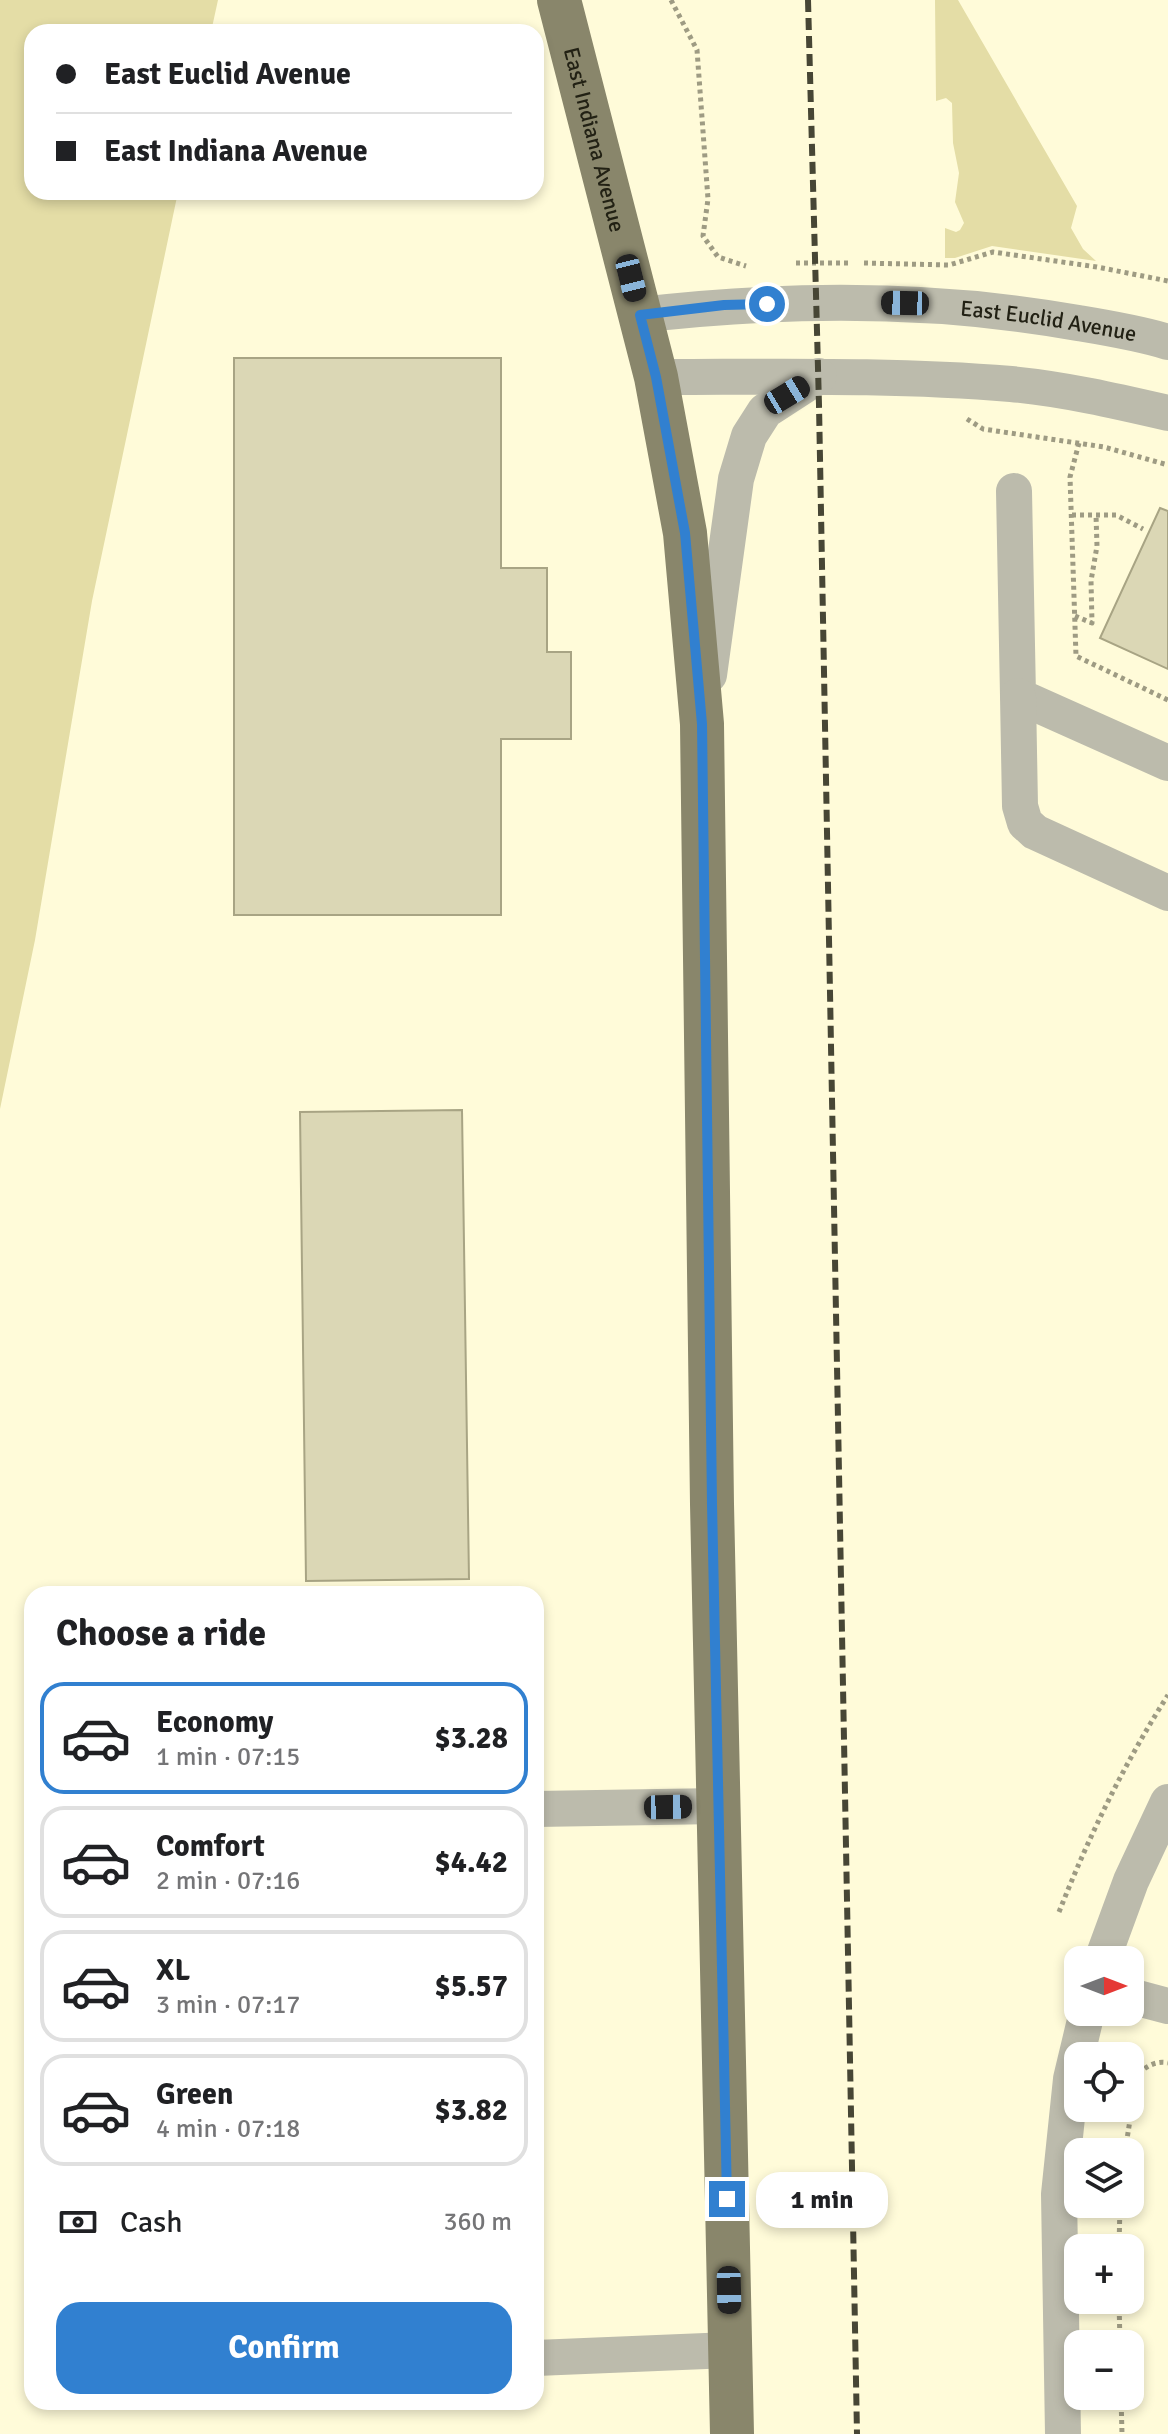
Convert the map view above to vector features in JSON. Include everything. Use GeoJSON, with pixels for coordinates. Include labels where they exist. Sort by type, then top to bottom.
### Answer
{"type":"FeatureCollection","features":[{"type":"Feature","properties":{"kind":"main road","name":"East Indiana Avenue"},"geometry":{"type":"LineString","coordinates":[[559,0],[656,377],[685,533],[702,724],[712,1520],[732,2434]]}},
{"type":"Feature","properties":{"kind":"street","name":"East Euclid Avenue"},"geometry":{"type":"LineString","coordinates":[[640,315],[724,305],[922,304],[1024,313],[1168,342]]}},
{"type":"Feature","properties":{"kind":"street"},"geometry":{"type":"LineString","coordinates":[[702,724],[736,479],[749,436],[765,411],[819,376]]}},
{"type":"Feature","properties":{"kind":"street"},"geometry":{"type":"LineString","coordinates":[[656,377],[897,377],[1013,384],[1072,392],[1168,413]]}},
{"type":"Feature","properties":{"kind":"street"},"geometry":{"type":"LineString","coordinates":[[1014,491],[1020,806],[1025,823],[1035,832],[1168,893]]}},
{"type":"Feature","properties":{"kind":"street"},"geometry":{"type":"LineString","coordinates":[[1018,696],[1168,763]]}},
{"type":"Feature","properties":{"kind":"street"},"geometry":{"type":"LineString","coordinates":[[1107,1946],[1131,1881],[1168,1802]]}},
{"type":"Feature","properties":{"kind":"street"},"geometry":{"type":"LineString","coordinates":[[544,1809],[719,1806]]}},
{"type":"Feature","properties":{"kind":"street"},"geometry":{"type":"LineString","coordinates":[[1144,2000],[1168,2006]]}},
{"type":"Feature","properties":{"kind":"street"},"geometry":{"type":"LineString","coordinates":[[1063,2434],[1059,2194],[1071,2079],[1084,2026]]}},
{"type":"Feature","properties":{"kind":"street"},"geometry":{"type":"LineString","coordinates":[[544,2358],[730,2350]]}},
{"type":"Feature","properties":{"kind":"path"},"geometry":{"type":"LineString","coordinates":[[671,0],[697,50],[708,199],[703,236],[718,257],[741,266],[756,265]]}},
{"type":"Feature","properties":{"kind":"path"},"geometry":{"type":"LineString","coordinates":[[786,264],[949,265],[993,252],[1168,281]]}},
{"type":"Feature","properties":{"kind":"path"},"geometry":{"type":"LineString","coordinates":[[955,413],[983,429],[1104,447],[1168,465]]}},
{"type":"Feature","properties":{"kind":"path"},"geometry":{"type":"LineString","coordinates":[[1079,443],[1070,477],[1076,656],[1168,700]]}},
{"type":"Feature","properties":{"kind":"path"},"geometry":{"type":"LineString","coordinates":[[1072,515],[1116,515],[1143,529]]}},
{"type":"Feature","properties":{"kind":"path"},"geometry":{"type":"LineString","coordinates":[[1075,616],[1092,623],[1091,581],[1097,546],[1096,515]]}},
{"type":"Feature","properties":{"kind":"path"},"geometry":{"type":"LineString","coordinates":[[1059,1912],[1089,1837],[1137,1743],[1168,1695]]}},
{"type":"Feature","properties":{"kind":"path"},"geometry":{"type":"LineString","coordinates":[[1127,2138],[1137,2075],[1146,2066],[1168,2063]]}},
{"type":"Feature","properties":{"kind":"path"},"geometry":{"type":"LineString","coordinates":[[1121,2410],[1122,2434]]}},
{"type":"Feature","properties":{"kind":"shaded area"},"geometry":{"type":"Polygon","coordinates":[[[0,0],[218,0],[213,24],[24,24],[24,200],[176,200],[92,601],[35,940],[0,1109],[0,0]]]}},
{"type":"Feature","properties":{"kind":"shaded area"},"geometry":{"type":"Polygon","coordinates":[[[935,0],[958,0],[1077,206],[1071,228],[1083,249],[1096,261],[992,246],[955,258],[945,258],[945,228],[956,232],[964,223],[955,202],[959,173],[953,143],[952,103],[946,98],[936,101],[935,0]]]}},
{"type":"Feature","properties":{"kind":"building"},"geometry":{"type":"Polygon","coordinates":[[[234,358],[501,358],[501,568],[547,568],[547,652],[571,652],[571,739],[501,739],[501,915],[234,915],[234,358]]]}},
{"type":"Feature","properties":{"kind":"building"},"geometry":{"type":"Polygon","coordinates":[[[1160,508],[1168,511],[1168,669],[1100,638],[1160,508]]]}},
{"type":"Feature","properties":{"kind":"building"},"geometry":{"type":"Polygon","coordinates":[[[462,1110],[469,1579],[306,1581],[300,1112],[462,1110]]]}},
{"type":"Feature","properties":{"kind":"railway"},"geometry":{"type":"LineString","coordinates":[[808,0],[819,405],[857,2434]]}},
{"type":"Feature","properties":{"kind":"route"},"geometry":{"type":"LineString","coordinates":[[727,2199],[712,1504],[702,724],[685,533],[656,377],[640,315],[724,305],[767,304]]}}]}
